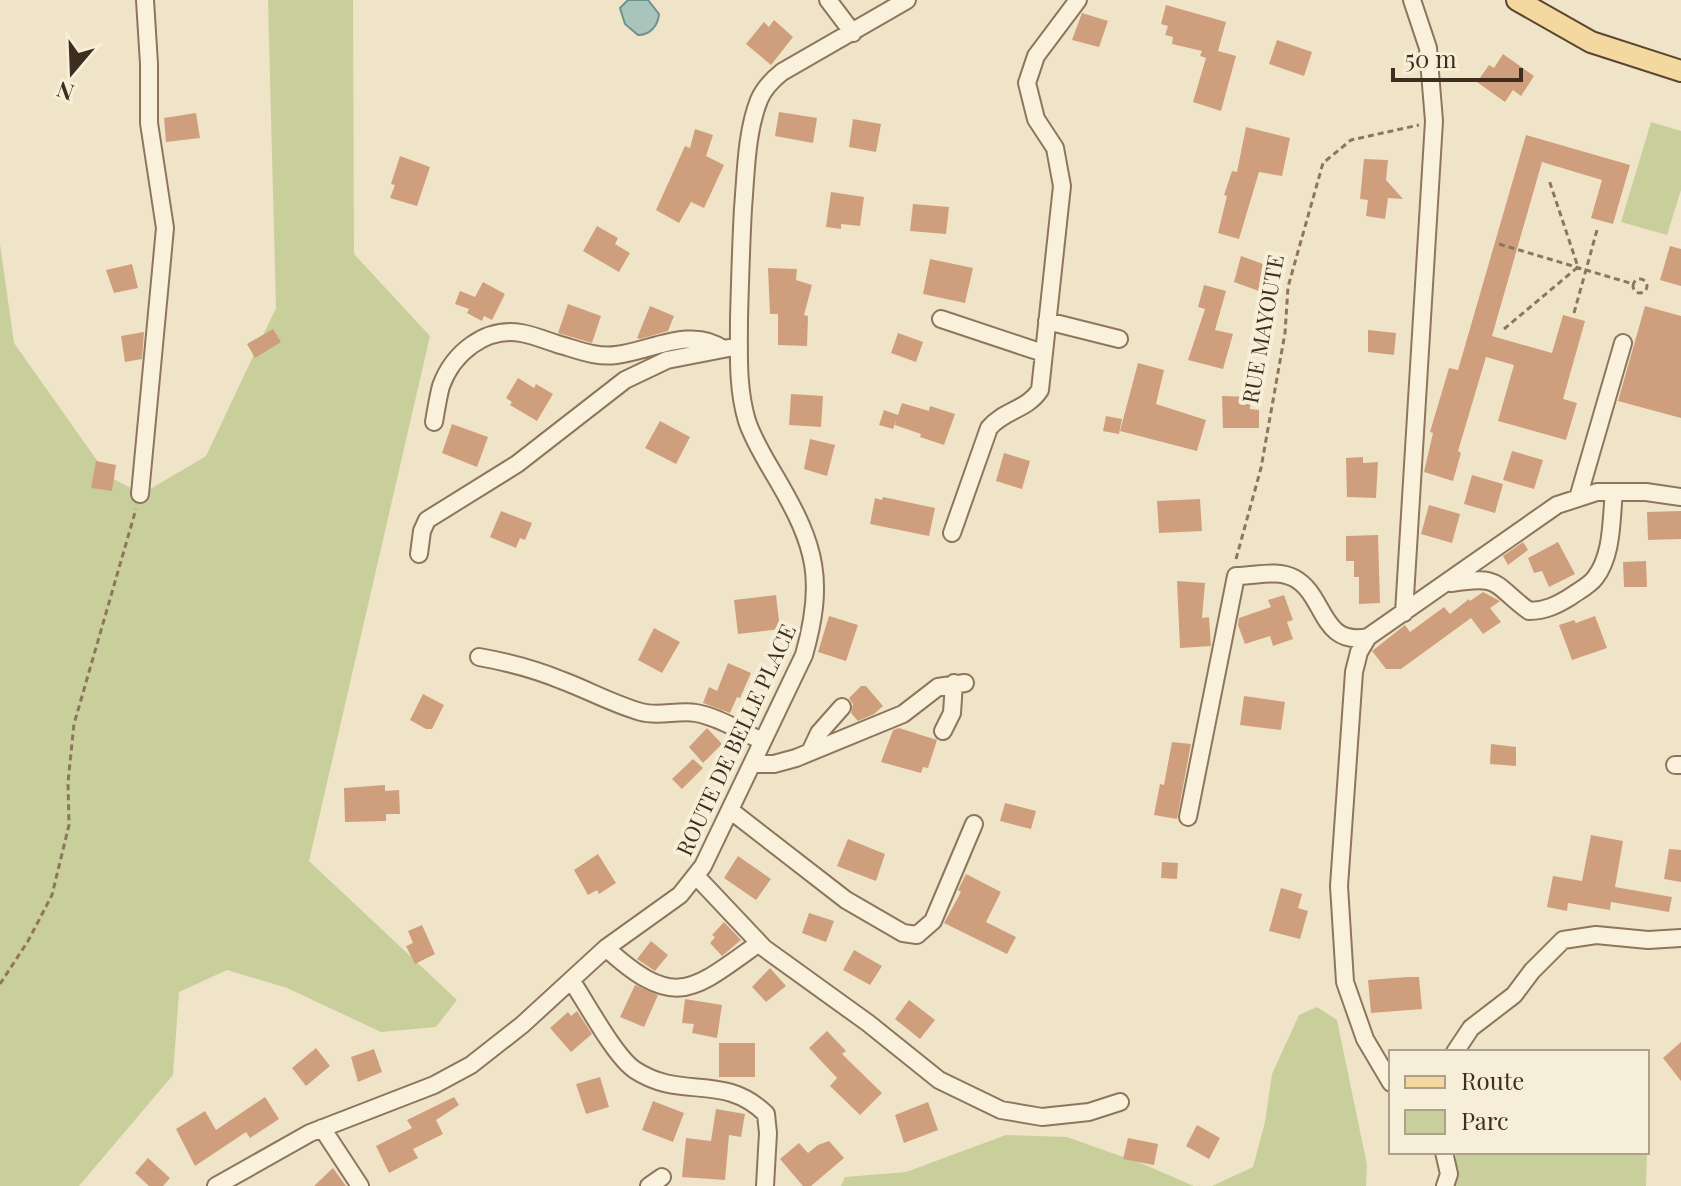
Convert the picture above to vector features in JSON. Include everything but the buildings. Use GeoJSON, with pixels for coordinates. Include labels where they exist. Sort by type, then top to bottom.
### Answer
{"type":"FeatureCollection","features":[{"type":"Feature","properties":{"kind":"main road"},"geometry":{"type":"LineString","coordinates":[[1517,0],[1591,42],[1681,71]]}},
{"type":"Feature","properties":{"kind":"street"},"geometry":{"type":"LineString","coordinates":[[140,494],[165,228],[149,123],[145,0]]}},
{"type":"Feature","properties":{"kind":"street"},"geometry":{"type":"LineString","coordinates":[[828,0],[853,33]]}},
{"type":"Feature","properties":{"kind":"street","name":"ROUTE DE BELLE PLACE"},"geometry":{"type":"LineString","coordinates":[[216,1186],[282,1147],[322,1128],[434,1085],[471,1065],[497,1046],[606,948],[680,895],[697,877],[804,655],[813,623],[815,562],[801,522],[748,424],[731,348],[746,168],[760,97],[767,85],[782,72],[907,0]]}},
{"type":"Feature","properties":{"kind":"street"},"geometry":{"type":"LineString","coordinates":[[952,533],[989,428],[999,417],[1033,401],[1040,390],[1062,186],[1055,148],[1036,119],[1027,83],[1036,56],[1078,0]]}},
{"type":"Feature","properties":{"kind":"street"},"geometry":{"type":"LineString","coordinates":[[1404,613],[1434,121],[1428,48],[1412,0]]}},
{"type":"Feature","properties":{"kind":"street"},"geometry":{"type":"LineString","coordinates":[[941,319],[1043,353]]}},
{"type":"Feature","properties":{"kind":"street"},"geometry":{"type":"LineString","coordinates":[[1047,321],[1119,339]]}},
{"type":"Feature","properties":{"kind":"street"},"geometry":{"type":"LineString","coordinates":[[434,422],[442,385],[453,365],[468,347],[486,336],[520,333],[595,355],[615,356],[685,339],[714,342],[731,348]]}},
{"type":"Feature","properties":{"kind":"street"},"geometry":{"type":"LineString","coordinates":[[1578,498],[1623,343]]}},
{"type":"Feature","properties":{"kind":"street"},"geometry":{"type":"LineString","coordinates":[[419,554],[427,520],[517,464],[625,380],[667,360],[731,348]]}},
{"type":"Feature","properties":{"kind":"street"},"geometry":{"type":"LineString","coordinates":[[1188,817],[1236,576],[1280,573],[1296,579],[1309,592],[1331,627],[1342,636],[1356,639],[1368,637],[1557,505],[1597,492],[1646,492],[1681,497]]}},
{"type":"Feature","properties":{"kind":"street"},"geometry":{"type":"LineString","coordinates":[[1446,584],[1493,581],[1529,611],[1540,611],[1558,604],[1594,580],[1602,565],[1609,541],[1614,492]]}},
{"type":"Feature","properties":{"kind":"street"},"geometry":{"type":"LineString","coordinates":[[1368,637],[1359,652],[1354,672],[1339,886],[1345,982],[1365,1039],[1389,1080]]}},
{"type":"Feature","properties":{"kind":"street"},"geometry":{"type":"LineString","coordinates":[[479,657],[515,664],[562,680],[607,701],[646,714],[691,712],[711,716],[763,741]]}},
{"type":"Feature","properties":{"kind":"street"},"geometry":{"type":"LineString","coordinates":[[753,764],[774,764],[810,752],[903,714],[938,687],[960,683],[952,713],[943,731]]}},
{"type":"Feature","properties":{"kind":"street"},"geometry":{"type":"LineString","coordinates":[[810,752],[826,723],[842,707]]}},
{"type":"Feature","properties":{"kind":"street"},"geometry":{"type":"LineString","coordinates":[[730,810],[846,900],[903,933],[917,935],[933,921],[974,824]]}},
{"type":"Feature","properties":{"kind":"street"},"geometry":{"type":"LineString","coordinates":[[697,877],[759,943],[939,1080],[1001,1110],[1042,1117],[1089,1112],[1120,1102]]}},
{"type":"Feature","properties":{"kind":"street"},"geometry":{"type":"LineString","coordinates":[[1456,1050],[1471,1028],[1514,995],[1532,971],[1563,940],[1596,935],[1648,940],[1681,938]]}},
{"type":"Feature","properties":{"kind":"street"},"geometry":{"type":"LineString","coordinates":[[606,948],[631,970],[675,989],[714,975],[759,943]]}},
{"type":"Feature","properties":{"kind":"street"},"geometry":{"type":"LineString","coordinates":[[571,980],[632,1069],[664,1084],[736,1092],[766,1114],[765,1186]]}},
{"type":"Feature","properties":{"kind":"street"},"geometry":{"type":"LineString","coordinates":[[322,1128],[360,1186]]}},
{"type":"Feature","properties":{"kind":"street"},"geometry":{"type":"LineString","coordinates":[[1444,1154],[1449,1174],[1445,1186]]}},
{"type":"Feature","properties":{"kind":"path","name":"RUE MAYOUTE"},"geometry":{"type":"LineString","coordinates":[[1236,576],[1237,553],[1261,468],[1285,333],[1288,287],[1323,163],[1351,140],[1434,121]]}},
{"type":"Feature","properties":{"kind":"path"},"geometry":{"type":"LineString","coordinates":[[1549,180],[1578,267]]}},
{"type":"Feature","properties":{"kind":"path"},"geometry":{"type":"LineString","coordinates":[[1574,313],[1597,230]]}},
{"type":"Feature","properties":{"kind":"path"},"geometry":{"type":"LineString","coordinates":[[1499,244],[1633,284]]}},
{"type":"Feature","properties":{"kind":"path"},"geometry":{"type":"LineString","coordinates":[[1504,329],[1578,267]]}},
{"type":"Feature","properties":{"kind":"path"},"geometry":{"type":"LineString","coordinates":[[0,984],[28,941],[52,895],[69,825],[68,782],[74,724],[140,494]]}},
{"type":"Feature","properties":{"kind":"green space"},"geometry":{"type":"Polygon","coordinates":[[[268,0],[353,0],[354,254],[430,336],[309,861],[457,1000],[436,1027],[381,1032],[287,988],[227,970],[179,992],[173,1075],[79,1186],[0,1186],[0,244],[14,343],[108,476],[142,494],[206,456],[276,308],[268,0]]]}},
{"type":"Feature","properties":{"kind":"green space"},"geometry":{"type":"Polygon","coordinates":[[[1651,122],[1681,131],[1681,190],[1667,235],[1621,222],[1651,122]]]}},
{"type":"Feature","properties":{"kind":"green space"},"geometry":{"type":"Polygon","coordinates":[[[1317,1007],[1337,1020],[1367,1165],[1366,1186],[1212,1186],[1253,1167],[1265,1122],[1272,1074],[1299,1015],[1317,1007]]]}},
{"type":"Feature","properties":{"kind":"green space"},"geometry":{"type":"Polygon","coordinates":[[[1006,1135],[1067,1137],[1194,1186],[841,1186],[845,1177],[906,1172],[1006,1135]]]}},
{"type":"Feature","properties":{"kind":"green space"},"geometry":{"type":"Polygon","coordinates":[[[1456,1154],[1647,1154],[1646,1186],[1455,1186],[1456,1154]]]}},
{"type":"Feature","properties":{"kind":"water"},"geometry":{"type":"Polygon","coordinates":[[[628,0],[648,0],[659,14],[650,32],[638,35],[625,24],[620,8],[628,0]]]}}]}
